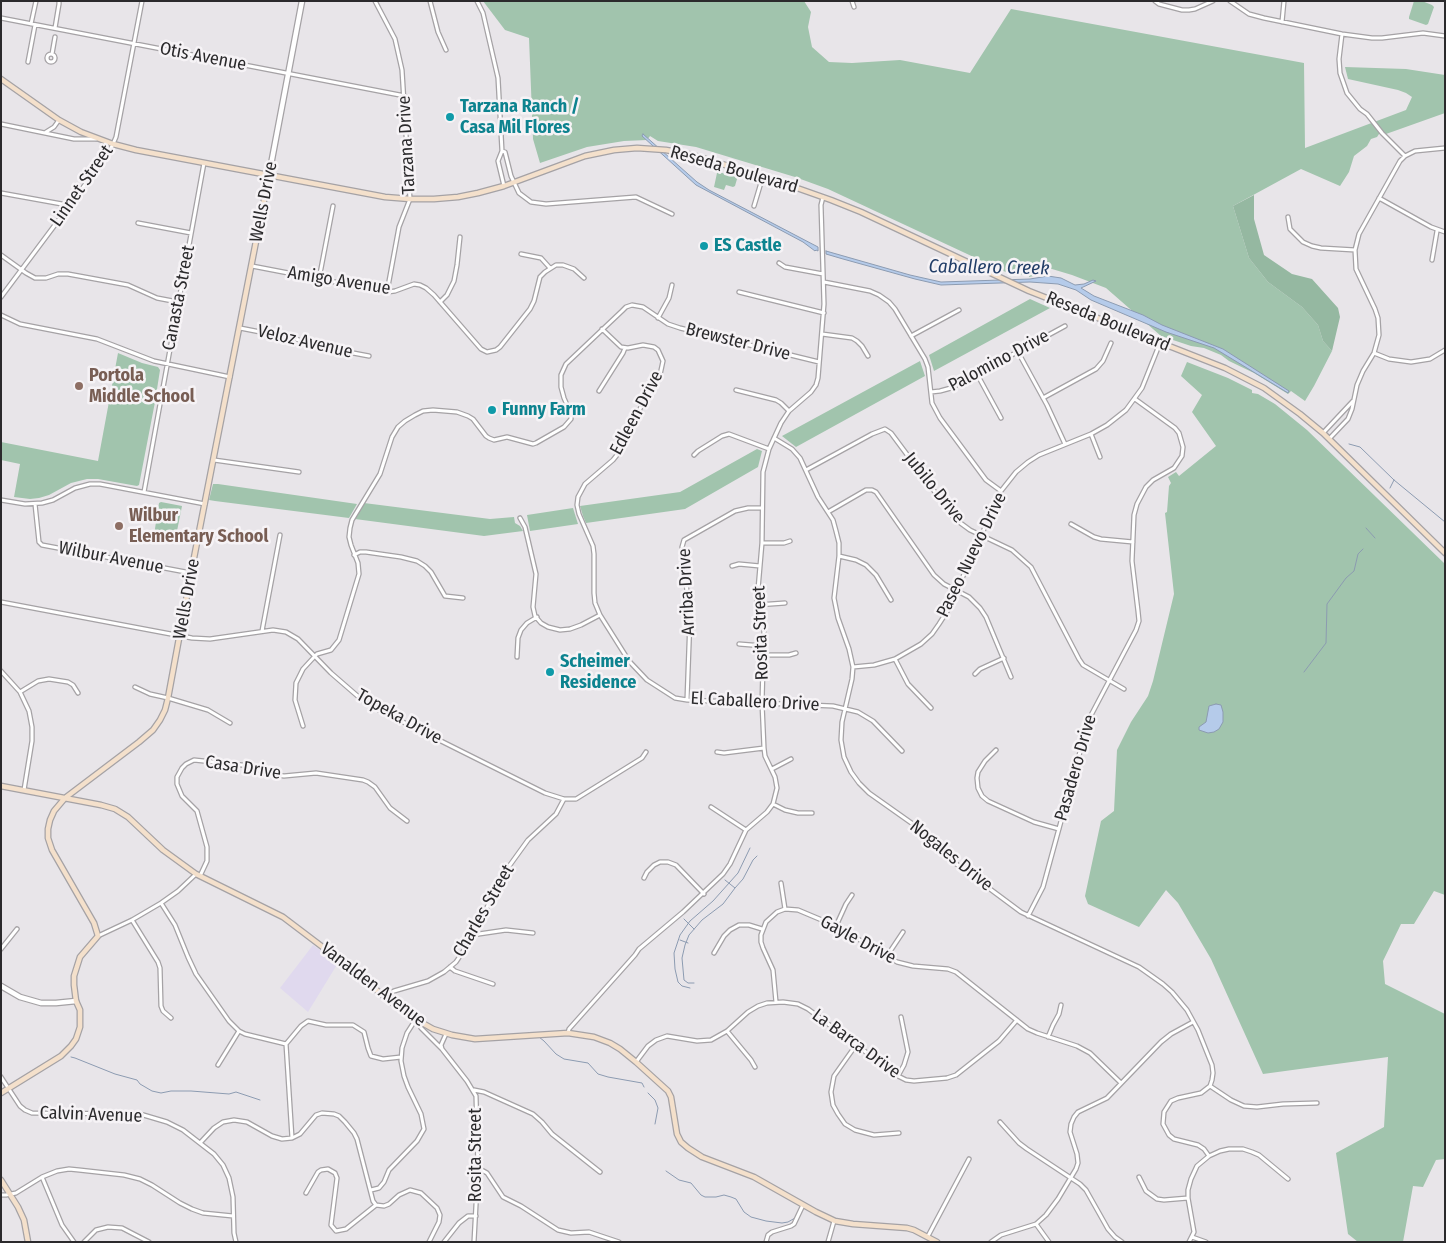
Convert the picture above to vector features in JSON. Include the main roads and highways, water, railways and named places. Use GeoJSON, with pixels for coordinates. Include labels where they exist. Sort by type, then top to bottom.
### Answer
{"type":"FeatureCollection","features":[{"type":"Feature","properties":{"kind":"main road","name":"Reseda Boulevard"},"geometry":{"type":"LineString","coordinates":[[1,79],[59,120],[96,139],[204,163],[375,195],[410,199],[458,197],[504,186],[585,156],[614,150],[638,148],[658,149],[693,155],[763,176],[860,212],[1062,305],[1225,368],[1264,388],[1300,414],[1323,434],[1445,553]]}},
{"type":"Feature","properties":{"kind":"main road","name":"Wells Drive"},"geometry":{"type":"LineString","coordinates":[[1,1093],[61,1056],[72,1046],[80,1027],[80,1010],[76,1001],[74,976],[86,950],[98,936],[94,922],[52,850],[48,838],[50,820],[54,811],[65,798],[154,730],[168,698],[269,175]]}},
{"type":"Feature","properties":{"kind":"main road","name":"Vanalden Avenue"},"geometry":{"type":"LineString","coordinates":[[1,786],[115,809],[128,817],[163,850],[198,875],[283,917],[386,998],[417,1020],[446,1034],[487,1039],[568,1033],[582,1034],[602,1040],[620,1049],[668,1091],[671,1097],[677,1134],[688,1148],[712,1161],[754,1177],[834,1221],[907,1228],[938,1242]]}},
{"type":"Feature","properties":{"kind":"main road"},"geometry":{"type":"LineString","coordinates":[[1,1180],[24,1220],[28,1242]]}},
{"type":"Feature","properties":{"kind":"water"},"geometry":{"type":"Polygon","coordinates":[[[643,134],[697,182],[818,247],[818,251],[696,185],[642,136],[643,134]]]}},
{"type":"Feature","properties":{"kind":"water"},"geometry":{"type":"Polygon","coordinates":[[[826,251],[941,282],[1030,279],[1048,276],[1061,278],[1075,285],[1093,280],[1096,281],[1081,288],[1094,296],[1223,349],[1289,391],[1288,393],[1214,348],[1166,332],[1091,300],[1076,290],[1058,284],[1030,282],[941,285],[826,254],[826,251]]]}},
{"type":"Feature","properties":{"kind":"water"},"geometry":{"type":"Polygon","coordinates":[[[1221,705],[1223,712],[1223,722],[1219,729],[1208,733],[1199,730],[1199,727],[1206,722],[1209,706],[1221,705]]]}},
{"type":"Feature","properties":{"kind":"waterway","name":"Caballero Creek"},"geometry":{"type":"LineString","coordinates":[[1349,444],[1360,447],[1394,480],[1445,522]]}},
{"type":"Feature","properties":{"kind":"waterway"},"geometry":{"type":"LineString","coordinates":[[1390,488],[1394,480]]}},
{"type":"Feature","properties":{"kind":"waterway"},"geometry":{"type":"LineString","coordinates":[[1366,528],[1375,538]]}},
{"type":"Feature","properties":{"kind":"waterway"},"geometry":{"type":"LineString","coordinates":[[1304,672],[1326,643],[1327,604],[1346,578],[1354,571],[1358,554],[1363,549]]}},
{"type":"Feature","properties":{"kind":"waterway"},"geometry":{"type":"LineString","coordinates":[[690,988],[682,986],[678,982],[675,969],[674,953],[680,935],[690,921],[713,901],[738,873],[750,848]]}},
{"type":"Feature","properties":{"kind":"waterway"},"geometry":{"type":"LineString","coordinates":[[735,888],[757,856]]}},
{"type":"Feature","properties":{"kind":"waterway"},"geometry":{"type":"LineString","coordinates":[[694,983],[688,983],[684,980],[682,958],[685,945],[689,935],[702,920],[723,904],[735,888],[725,880]]}},
{"type":"Feature","properties":{"kind":"waterway"},"geometry":{"type":"LineString","coordinates":[[684,919],[694,929]]}},
{"type":"Feature","properties":{"kind":"waterway"},"geometry":{"type":"LineString","coordinates":[[680,940],[688,943]]}},
{"type":"Feature","properties":{"kind":"waterway"},"geometry":{"type":"LineString","coordinates":[[539,1037],[556,1054],[564,1059],[588,1063],[598,1074],[642,1083],[644,1087]]}},
{"type":"Feature","properties":{"kind":"waterway"},"geometry":{"type":"LineString","coordinates":[[71,1057],[115,1074],[137,1080],[152,1091],[161,1093],[191,1091],[229,1094],[236,1092],[260,1100]]}},
{"type":"Feature","properties":{"kind":"waterway"},"geometry":{"type":"LineString","coordinates":[[648,1093],[655,1100],[658,1108],[655,1124]]}},
{"type":"Feature","properties":{"kind":"waterway"},"geometry":{"type":"LineString","coordinates":[[666,1171],[679,1180],[691,1183],[705,1197],[724,1195],[736,1199],[744,1212],[751,1217],[782,1223],[795,1218],[799,1210]]}},
{"type":"Feature","properties":{"kind":"place","name":"Tarzana Ranch / Casa Mil Flores"},"geometry":{"type":"Point","coordinates":[450,117]}},
{"type":"Feature","properties":{"kind":"place","name":"ES Castle"},"geometry":{"type":"Point","coordinates":[704,246]}},
{"type":"Feature","properties":{"kind":"place","name":"Portola Middle School"},"geometry":{"type":"Point","coordinates":[79,386]}},
{"type":"Feature","properties":{"kind":"place","name":"Funny Farm"},"geometry":{"type":"Point","coordinates":[492,410]}},
{"type":"Feature","properties":{"kind":"place","name":"Wilbur Elementary School"},"geometry":{"type":"Point","coordinates":[119,526]}},
{"type":"Feature","properties":{"kind":"place","name":"Scheimer Residence"},"geometry":{"type":"Point","coordinates":[550,672]}}]}
